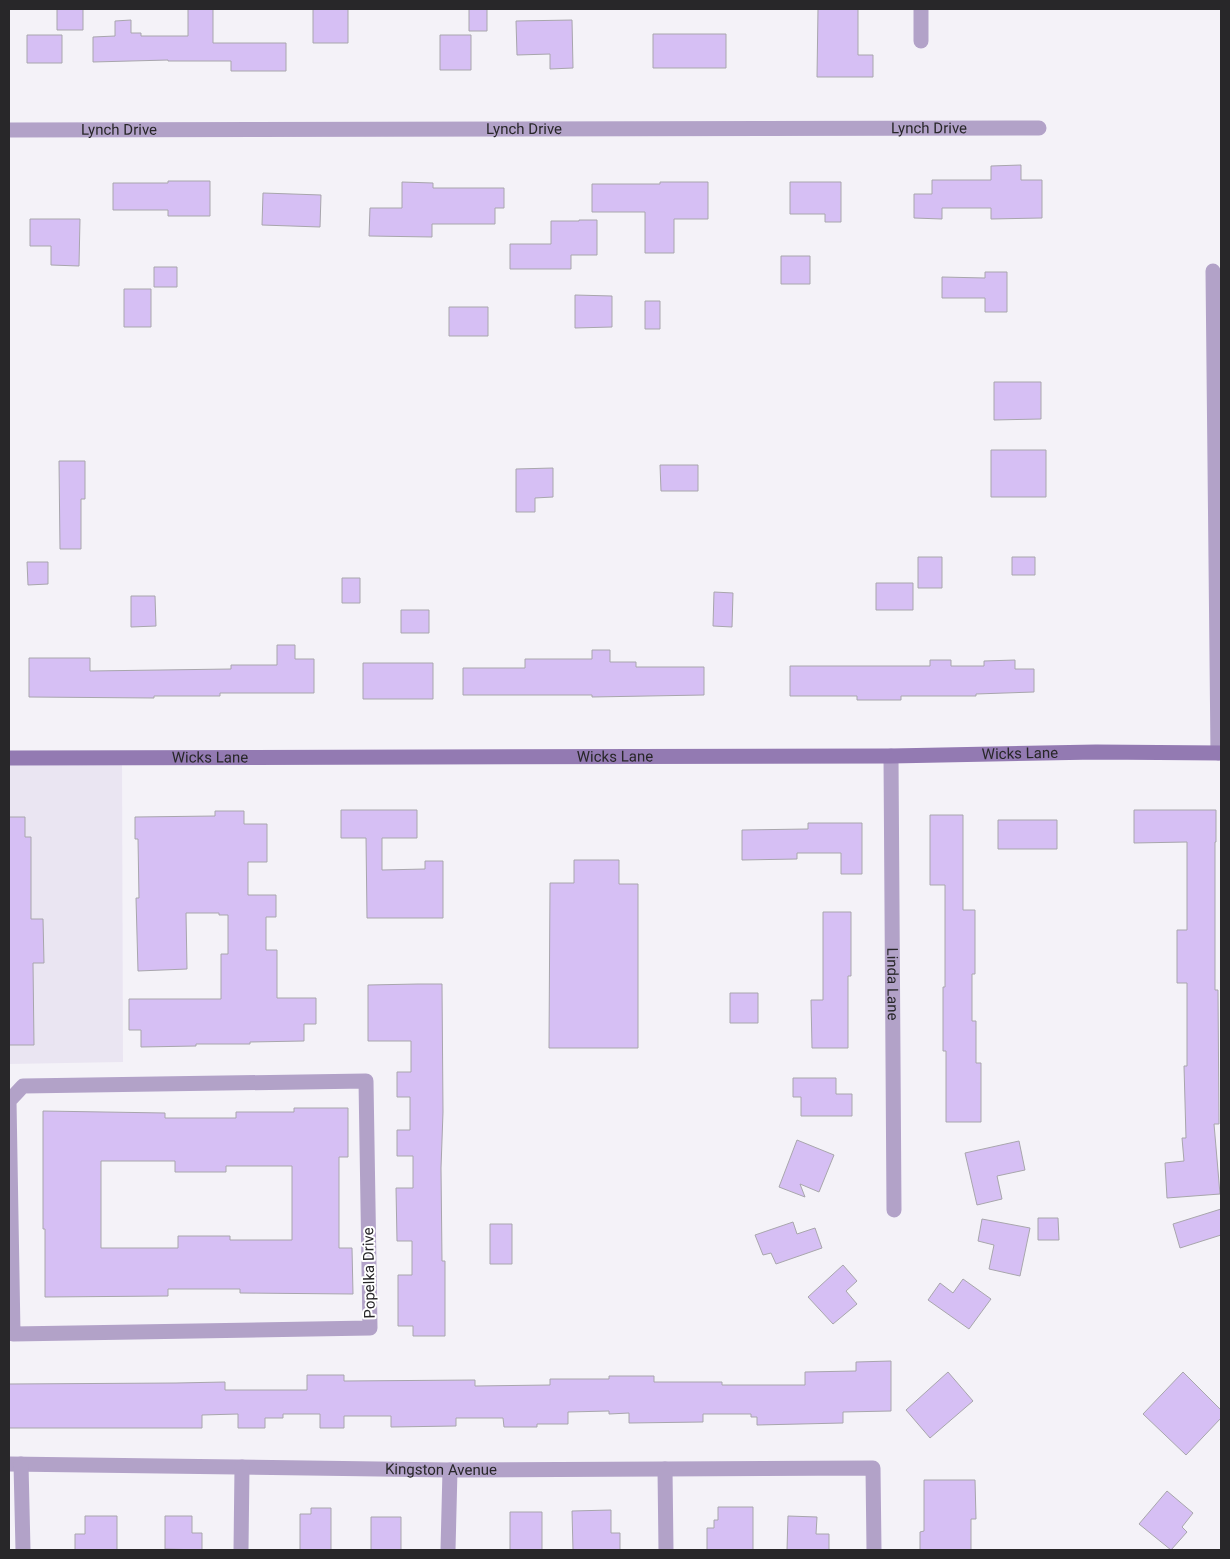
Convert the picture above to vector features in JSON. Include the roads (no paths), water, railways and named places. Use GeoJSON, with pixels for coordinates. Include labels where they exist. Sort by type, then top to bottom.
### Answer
{"type":"FeatureCollection","features":[{"type":"Feature","properties":{"kind":"street"},"geometry":{"type":"LineString","coordinates":[[921,9],[921,40]]}},
{"type":"Feature","properties":{"kind":"street","name":"Lynch Drive"},"geometry":{"type":"LineString","coordinates":[[9,130],[1040,128]]}},
{"type":"Feature","properties":{"kind":"street"},"geometry":{"type":"LineString","coordinates":[[1213,271],[1220,753]]}},
{"type":"Feature","properties":{"kind":"street","name":"Wicks Lane"},"geometry":{"type":"LineString","coordinates":[[9,758],[891,756],[1096,752],[1220,753]]}},
{"type":"Feature","properties":{"kind":"street","name":"Linda Lane"},"geometry":{"type":"LineString","coordinates":[[891,756],[894,1210]]}},
{"type":"Feature","properties":{"kind":"street","name":"Popelka Drive"},"geometry":{"type":"LineString","coordinates":[[366,1081],[370,1328],[13,1334],[9,1101],[23,1086],[366,1081]]}},
{"type":"Feature","properties":{"kind":"street"},"geometry":{"type":"LineString","coordinates":[[15,1464],[23,1550]]}},
{"type":"Feature","properties":{"kind":"street","name":"Kingston Avenue"},"geometry":{"type":"LineString","coordinates":[[15,1464],[450,1470],[873,1468],[874,1550]]}},
{"type":"Feature","properties":{"kind":"street"},"geometry":{"type":"LineString","coordinates":[[241,1550],[242,1467]]}},
{"type":"Feature","properties":{"kind":"street"},"geometry":{"type":"LineString","coordinates":[[665,1469],[666,1550]]}},
{"type":"Feature","properties":{"kind":"street"},"geometry":{"type":"LineString","coordinates":[[448,1550],[450,1470]]}}]}
